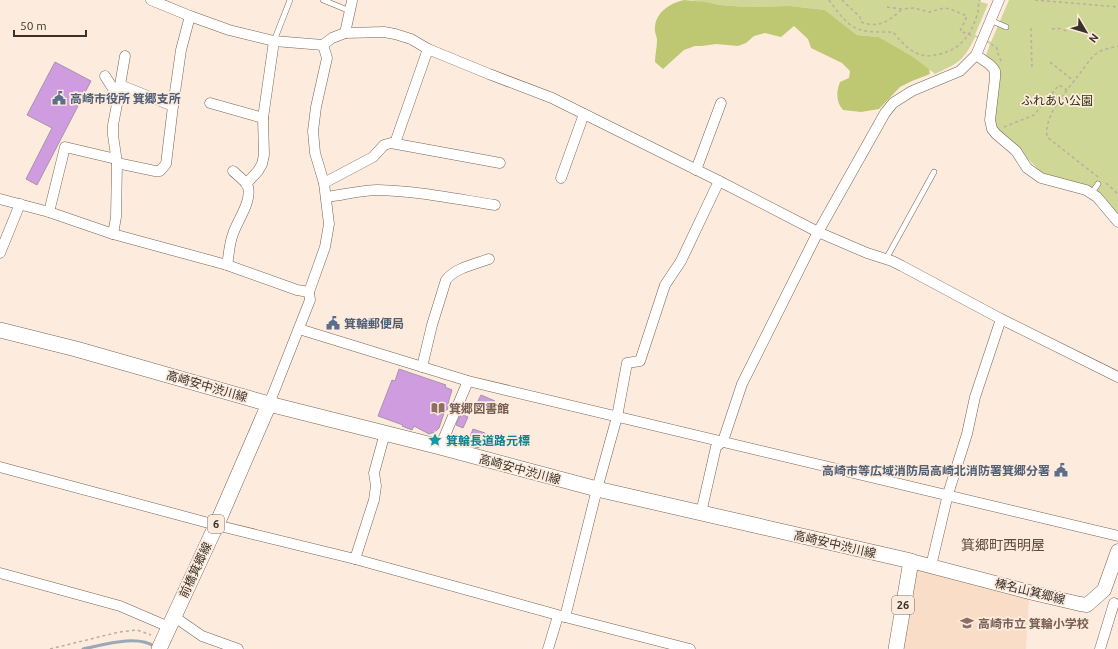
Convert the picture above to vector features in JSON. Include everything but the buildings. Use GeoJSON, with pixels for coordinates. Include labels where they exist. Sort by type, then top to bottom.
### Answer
{"type":"FeatureCollection","features":[{"type":"Feature","properties":{"kind":"main road","name":"高崎安中渋川線"},"geometry":{"type":"LineString","coordinates":[[0,330],[269,404],[440,447],[597,489],[911,561]]}},
{"type":"Feature","properties":{"kind":"main road","name":"前橋箕郷線"},"geometry":{"type":"LineString","coordinates":[[165,635],[216,525],[269,404]]}},
{"type":"Feature","properties":{"kind":"main road"},"geometry":{"type":"LineString","coordinates":[[1096,598],[1104,590],[1118,551]]}},
{"type":"Feature","properties":{"kind":"main road","name":"榛名山箕郷線"},"geometry":{"type":"LineString","coordinates":[[911,561],[1080,604],[1088,605],[1096,598]]}},
{"type":"Feature","properties":{"kind":"main road","name":"26"},"geometry":{"type":"LineString","coordinates":[[896,649],[911,561]]}},
{"type":"Feature","properties":{"kind":"street"},"geometry":{"type":"LineString","coordinates":[[151,0],[229,30],[274,41],[323,45],[332,38],[345,33],[370,32],[390,33],[411,40],[428,49],[552,98],[818,232],[902,266],[1001,319],[1118,377]]}},
{"type":"Feature","properties":{"kind":"street"},"geometry":{"type":"LineString","coordinates":[[701,513],[716,446],[723,441],[742,384],[818,232],[885,113],[894,103],[912,91],[960,71],[976,55],[999,0]]}},
{"type":"Feature","properties":{"kind":"street"},"geometry":{"type":"LineString","coordinates":[[345,33],[351,6]]}},
{"type":"Feature","properties":{"kind":"street"},"geometry":{"type":"LineString","coordinates":[[49,212],[65,147],[155,171],[160,171],[166,164],[181,50],[190,16]]}},
{"type":"Feature","properties":{"kind":"street"},"geometry":{"type":"LineString","coordinates":[[246,184],[258,171],[262,164],[264,155],[263,118],[274,41]]}},
{"type":"Feature","properties":{"kind":"street"},"geometry":{"type":"LineString","coordinates":[[269,404],[310,300],[309,292],[325,247],[329,224],[324,183],[315,154],[313,131],[316,107],[327,58],[323,45]]}},
{"type":"Feature","properties":{"kind":"street"},"geometry":{"type":"LineString","coordinates":[[395,143],[428,49]]}},
{"type":"Feature","properties":{"kind":"street"},"geometry":{"type":"LineString","coordinates":[[976,55],[993,68],[998,79],[990,120],[992,129],[996,134],[1016,151],[1027,168],[1041,178],[1086,190],[1097,197],[1118,222]]}},
{"type":"Feature","properties":{"kind":"street"},"geometry":{"type":"LineString","coordinates":[[114,234],[116,217],[117,161],[113,125],[118,99],[118,88],[125,56]]}},
{"type":"Feature","properties":{"kind":"street"},"geometry":{"type":"LineString","coordinates":[[105,76],[118,88],[173,106]]}},
{"type":"Feature","properties":{"kind":"street"},"geometry":{"type":"LineString","coordinates":[[210,103],[263,118]]}},
{"type":"Feature","properties":{"kind":"street"},"geometry":{"type":"LineString","coordinates":[[696,170],[721,103]]}},
{"type":"Feature","properties":{"kind":"street"},"geometry":{"type":"LineString","coordinates":[[560,178],[584,114]]}},
{"type":"Feature","properties":{"kind":"street"},"geometry":{"type":"LineString","coordinates":[[324,183],[373,157],[384,145],[391,143],[500,163]]}},
{"type":"Feature","properties":{"kind":"street"},"geometry":{"type":"LineString","coordinates":[[228,265],[230,244],[233,234],[248,199],[248,188],[246,184],[233,171]]}},
{"type":"Feature","properties":{"kind":"street"},"geometry":{"type":"LineString","coordinates":[[548,649],[562,616],[617,417],[627,363],[640,361],[665,285],[682,261],[719,181]]}},
{"type":"Feature","properties":{"kind":"street"},"geometry":{"type":"LineString","coordinates":[[326,197],[378,190],[421,194],[495,205]]}},
{"type":"Feature","properties":{"kind":"street"},"geometry":{"type":"LineString","coordinates":[[0,199],[49,212],[114,234],[228,265],[297,290],[309,292]]}},
{"type":"Feature","properties":{"kind":"street"},"geometry":{"type":"LineString","coordinates":[[0,253],[20,204]]}},
{"type":"Feature","properties":{"kind":"street"},"geometry":{"type":"LineString","coordinates":[[422,367],[432,325],[446,280],[449,275],[489,259]]}},
{"type":"Feature","properties":{"kind":"street"},"geometry":{"type":"LineString","coordinates":[[931,566],[948,494],[967,434],[975,397],[1001,319]]}},
{"type":"Feature","properties":{"kind":"street"},"geometry":{"type":"LineString","coordinates":[[299,329],[468,380],[617,417],[948,494],[1118,536]]}},
{"type":"Feature","properties":{"kind":"street"},"geometry":{"type":"LineString","coordinates":[[440,447],[468,380]]}},
{"type":"Feature","properties":{"kind":"street"},"geometry":{"type":"LineString","coordinates":[[355,559],[374,500],[376,486],[374,473],[385,433]]}},
{"type":"Feature","properties":{"kind":"street"},"geometry":{"type":"LineString","coordinates":[[0,467],[216,525],[355,559],[562,616],[690,649]]}},
{"type":"Feature","properties":{"kind":"street"},"geometry":{"type":"LineString","coordinates":[[0,573],[120,606],[165,635],[179,620],[202,636],[238,649]]}},
{"type":"Feature","properties":{"kind":"street"},"geometry":{"type":"LineString","coordinates":[[1096,598],[1116,604],[1100,649]]}},
{"type":"Feature","properties":{"kind":"lane"},"geometry":{"type":"LineString","coordinates":[[274,41],[290,0]]}},
{"type":"Feature","properties":{"kind":"lane"},"geometry":{"type":"LineString","coordinates":[[323,0],[351,6]]}},
{"type":"Feature","properties":{"kind":"lane"},"geometry":{"type":"LineString","coordinates":[[990,20],[1006,27]]}},
{"type":"Feature","properties":{"kind":"lane"},"geometry":{"type":"LineString","coordinates":[[886,259],[934,172]]}},
{"type":"Feature","properties":{"kind":"lane"},"geometry":{"type":"LineString","coordinates":[[1091,194],[1098,184]]}},
{"type":"Feature","properties":{"kind":"path"},"geometry":{"type":"LineString","coordinates":[[829,0],[846,21],[855,28],[867,32],[893,32],[907,47],[918,54],[931,56],[944,53],[963,42],[969,35],[978,11],[979,0]]}},
{"type":"Feature","properties":{"kind":"path"},"geometry":{"type":"LineString","coordinates":[[842,0],[860,17],[861,22],[866,24],[875,25],[887,22],[902,9]]}},
{"type":"Feature","properties":{"kind":"path"},"geometry":{"type":"LineString","coordinates":[[1035,0],[1118,6]]}},
{"type":"Feature","properties":{"kind":"path"},"geometry":{"type":"LineString","coordinates":[[886,7],[902,9],[914,8],[929,12],[944,8],[950,9],[967,16],[960,31],[977,38]]}},
{"type":"Feature","properties":{"kind":"path"},"geometry":{"type":"LineString","coordinates":[[1031,28],[1032,68]]}},
{"type":"Feature","properties":{"kind":"path"},"geometry":{"type":"LineString","coordinates":[[1052,29],[1056,28],[1067,31]]}},
{"type":"Feature","properties":{"kind":"path"},"geometry":{"type":"LineString","coordinates":[[988,42],[997,48]]}},
{"type":"Feature","properties":{"kind":"path"},"geometry":{"type":"LineString","coordinates":[[1118,46],[1099,51],[1092,58],[1058,102],[1048,123],[1046,132],[1047,137],[1118,194]]}},
{"type":"Feature","properties":{"kind":"path"},"geometry":{"type":"LineString","coordinates":[[1050,62],[1074,82]]}},
{"type":"Feature","properties":{"kind":"path"},"geometry":{"type":"LineString","coordinates":[[1000,125],[1004,127],[1034,115],[1059,85],[1067,90]]}},
{"type":"Feature","properties":{"kind":"path"},"geometry":{"type":"LineString","coordinates":[[50,649],[119,632],[137,630],[165,635]]}},
{"type":"Feature","properties":{"kind":"shaded area","name":"高崎市立 箕輪小学校"},"geometry":{"type":"Polygon","coordinates":[[[916,569],[1029,598],[1026,649],[902,649],[916,569]]]}},
{"type":"Feature","properties":{"kind":"green space"},"geometry":{"type":"Polygon","coordinates":[[[684,0],[746,7],[790,6],[825,10],[857,35],[879,37],[912,56],[929,69],[930,74],[900,87],[879,109],[861,112],[843,110],[837,97],[838,89],[840,82],[849,78],[850,71],[842,63],[811,48],[808,39],[794,26],[781,37],[765,33],[754,36],[746,43],[738,46],[716,44],[695,46],[684,50],[663,69],[655,62],[657,40],[655,31],[656,23],[660,13],[669,6],[684,0]]]}},
{"type":"Feature","properties":{"kind":"green space","name":"ふれあい公園"},"geometry":{"type":"Polygon","coordinates":[[[690,0],[981,0],[981,2],[988,4],[975,35],[991,42],[1009,0],[1118,0],[1118,214],[1105,198],[1094,190],[1043,174],[994,125],[996,66],[986,55],[990,44],[975,37],[960,60],[935,74],[912,56],[879,37],[857,35],[825,10],[790,6],[746,7],[720,5],[690,0]]]}},
{"type":"Feature","properties":{"kind":"waterway"},"geometry":{"type":"LineString","coordinates":[[83,649],[110,643],[130,641],[148,643],[155,647]]}},
{"type":"Feature","properties":{"kind":"place","name":"高崎市役所 箕郷支所"},"geometry":{"type":"Point","coordinates":[59,98]}},
{"type":"Feature","properties":{"kind":"place","name":"箕輪郵便局"},"geometry":{"type":"Point","coordinates":[333,323]}},
{"type":"Feature","properties":{"kind":"place","name":"箕郷図書館"},"geometry":{"type":"Point","coordinates":[438,408]}},
{"type":"Feature","properties":{"kind":"place","name":"箕輪長道路元標"},"geometry":{"type":"Point","coordinates":[435,440]}},
{"type":"Feature","properties":{"kind":"place","name":"高崎市等広域消防局高崎北消防署箕郷分署"},"geometry":{"type":"Point","coordinates":[1061,470]}},
{"type":"Feature","properties":{"kind":"place","name":"高崎市立 箕輪小学校"},"geometry":{"type":"Point","coordinates":[967,623]}},
{"type":"Feature","properties":{"kind":"district","name":"箕郷町西明屋"},"geometry":{"type":"Point","coordinates":[1003,545]}}]}
